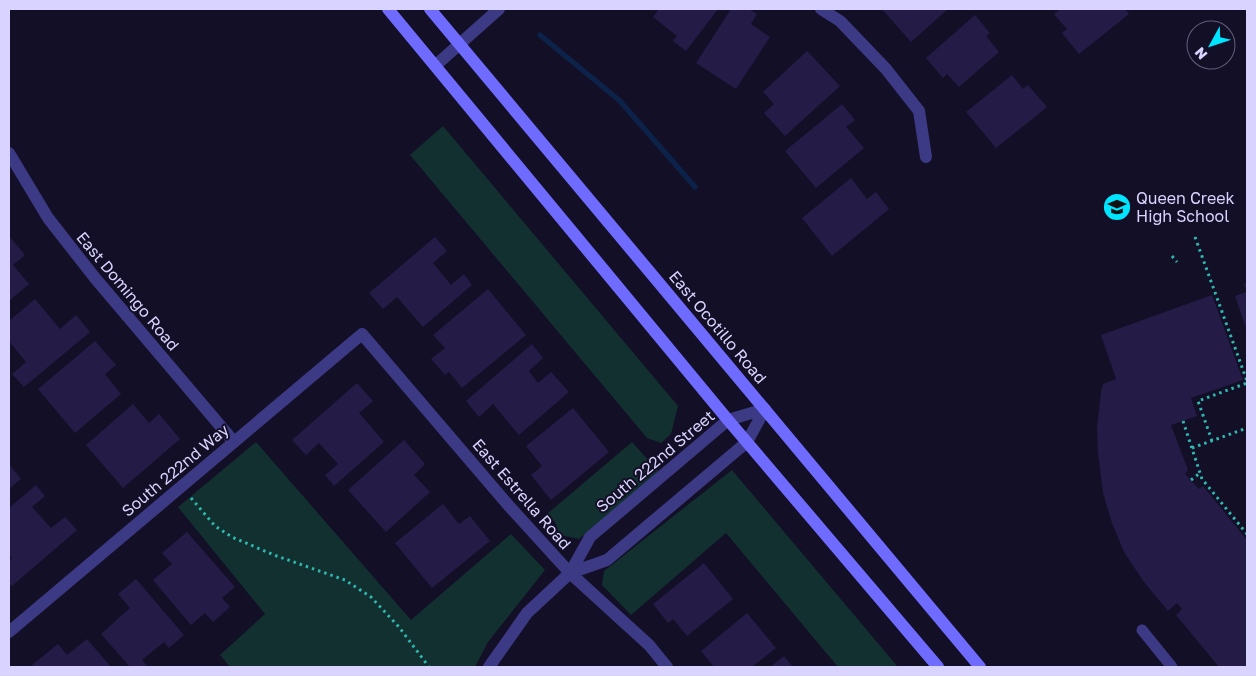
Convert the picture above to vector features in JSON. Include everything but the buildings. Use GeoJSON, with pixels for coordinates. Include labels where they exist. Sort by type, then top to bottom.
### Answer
{"type":"FeatureCollection","features":[{"type":"Feature","properties":{"kind":"main road"},"geometry":{"type":"LineString","coordinates":[[388,9],[436,65],[570,231],[938,667]]}},
{"type":"Feature","properties":{"kind":"main road","name":"East Ocotillo Road"},"geometry":{"type":"LineString","coordinates":[[430,9],[980,667]]}},
{"type":"Feature","properties":{"kind":"street"},"geometry":{"type":"LineString","coordinates":[[436,65],[499,9]]}},
{"type":"Feature","properties":{"kind":"street"},"geometry":{"type":"LineString","coordinates":[[821,9],[840,22],[886,69],[919,111],[926,156]]}},
{"type":"Feature","properties":{"kind":"street","name":"East Domingo Road"},"geometry":{"type":"LineString","coordinates":[[9,153],[48,218],[95,278],[234,442]]}},
{"type":"Feature","properties":{"kind":"street","name":"South 222nd Way"},"geometry":{"type":"LineString","coordinates":[[10,628],[362,334]]}},
{"type":"Feature","properties":{"kind":"street","name":"East Estrella Road"},"geometry":{"type":"LineString","coordinates":[[362,334],[509,506],[570,573],[648,645],[667,667]]}},
{"type":"Feature","properties":{"kind":"street","name":"South 222nd Street"},"geometry":{"type":"LineString","coordinates":[[489,667],[527,613],[570,573],[590,537],[728,420],[765,409]]}},
{"type":"Feature","properties":{"kind":"street","name":"South 222nd Street"},"geometry":{"type":"LineString","coordinates":[[570,573],[607,560],[747,442],[765,409]]}},
{"type":"Feature","properties":{"kind":"lane"},"geometry":{"type":"LineString","coordinates":[[1142,630],[1172,667]]}},
{"type":"Feature","properties":{"kind":"path"},"geometry":{"type":"LineString","coordinates":[[1195,237],[1247,382],[1198,401],[1212,441]]}},
{"type":"Feature","properties":{"kind":"path"},"geometry":{"type":"LineString","coordinates":[[1172,256],[1178,262]]}},
{"type":"Feature","properties":{"kind":"path"},"geometry":{"type":"LineString","coordinates":[[1183,421],[1202,479],[1247,534]]}},
{"type":"Feature","properties":{"kind":"path"},"geometry":{"type":"LineString","coordinates":[[1192,448],[1247,428]]}},
{"type":"Feature","properties":{"kind":"path"},"geometry":{"type":"LineString","coordinates":[[1191,480],[1200,473]]}},
{"type":"Feature","properties":{"kind":"path"},"geometry":{"type":"LineString","coordinates":[[181,486],[215,526],[232,537],[274,555],[340,577],[371,597],[399,627],[429,667]]}},
{"type":"Feature","properties":{"kind":"green space"},"geometry":{"type":"Polygon","coordinates":[[[443,126],[678,406],[671,434],[661,443],[647,438],[410,155],[443,126]]]}},
{"type":"Feature","properties":{"kind":"green space"},"geometry":{"type":"Polygon","coordinates":[[[256,442],[411,620],[511,534],[545,570],[488,642],[475,667],[230,667],[220,655],[265,614],[178,507],[256,442]]]}},
{"type":"Feature","properties":{"kind":"green space"},"geometry":{"type":"Polygon","coordinates":[[[632,442],[659,472],[579,539],[560,535],[555,522],[547,514],[632,442]]]}},
{"type":"Feature","properties":{"kind":"green space"},"geometry":{"type":"Polygon","coordinates":[[[732,470],[898,667],[838,667],[726,533],[631,615],[602,585],[604,571],[732,470]]]}},
{"type":"Feature","properties":{"kind":"waterway"},"geometry":{"type":"LineString","coordinates":[[540,35],[620,101],[695,187]]}},
{"type":"Feature","properties":{"kind":"place","name":"Queen Creek High School"},"geometry":{"type":"Point","coordinates":[1117,207]}}]}
